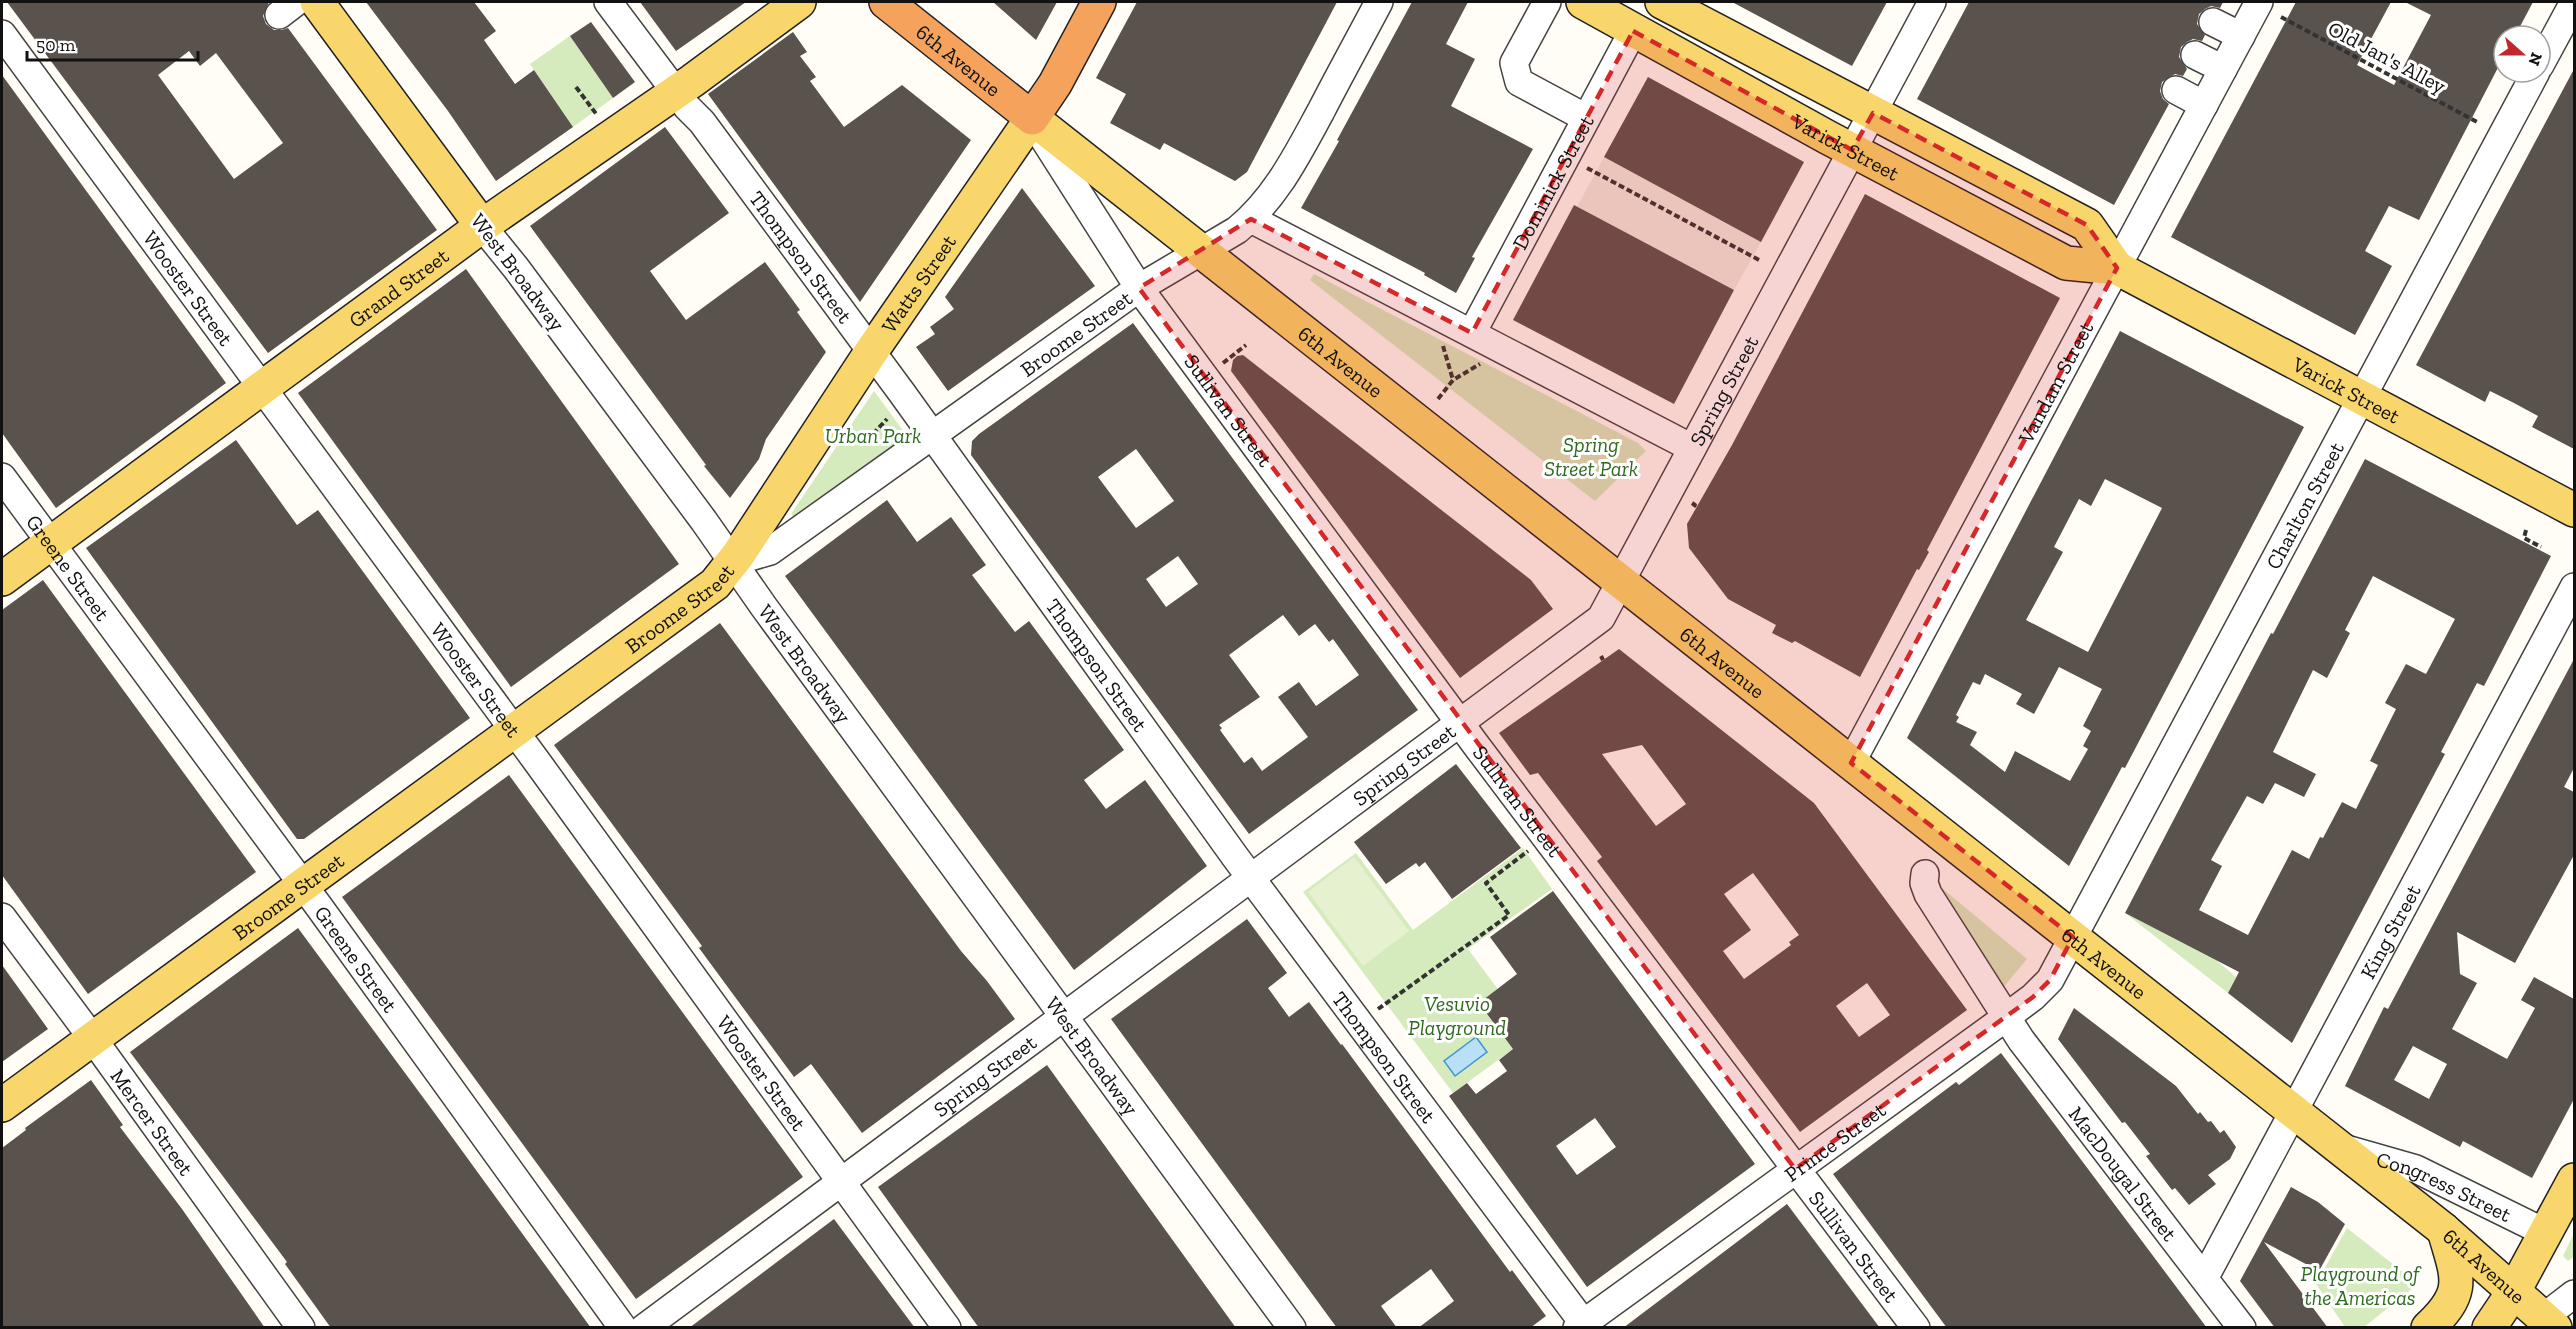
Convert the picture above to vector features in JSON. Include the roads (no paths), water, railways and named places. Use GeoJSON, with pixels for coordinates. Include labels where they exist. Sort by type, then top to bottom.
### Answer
{"type":"FeatureCollection","features":[{"type":"Feature","properties":{"kind":"highway","name":"6th Avenue"},"geometry":{"type":"LineString","coordinates":[[886,2],[1032,118]]}},
{"type":"Feature","properties":{"kind":"highway","name":"Watts Street"},"geometry":{"type":"LineString","coordinates":[[1032,118],[1055,84],[1099,2]]}},
{"type":"Feature","properties":{"kind":"main road","name":"West Broadway"},"geometry":{"type":"LineString","coordinates":[[317,2],[482,226]]}},
{"type":"Feature","properties":{"kind":"main road","name":"Grand Street"},"geometry":{"type":"LineString","coordinates":[[2,579],[482,226],[675,93],[799,2]]}},
{"type":"Feature","properties":{"kind":"main road","name":"Varick Street"},"geometry":{"type":"LineString","coordinates":[[1582,2],[1852,150],[2066,263],[2117,268],[2574,510]]}},
{"type":"Feature","properties":{"kind":"main road","name":"Varick Street"},"geometry":{"type":"LineString","coordinates":[[1662,2],[2087,225],[2117,268]]}},
{"type":"Feature","properties":{"kind":"main road","name":"6th Avenue"},"geometry":{"type":"LineString","coordinates":[[1032,118],[2444,1230],[2514,1291],[2543,1324]]}},
{"type":"Feature","properties":{"kind":"main road","name":"Watts Street"},"geometry":{"type":"LineString","coordinates":[[733,562],[871,352],[1032,118]]}},
{"type":"Feature","properties":{"kind":"main road","name":"Broome Street"},"geometry":{"type":"LineString","coordinates":[[2,1105],[704,593],[722,577],[733,562]]}},
{"type":"Feature","properties":{"kind":"main road"},"geometry":{"type":"LineString","coordinates":[[2489,1328],[2514,1291],[2574,1180]]}},
{"type":"Feature","properties":{"kind":"main road"},"geometry":{"type":"LineString","coordinates":[[2428,1328],[2442,1315],[2456,1294],[2456,1268],[2444,1230]]}},
{"type":"Feature","properties":{"kind":"street","name":"Thompson Street"},"geometry":{"type":"LineString","coordinates":[[608,2],[675,93],[702,122],[871,352],[1249,877],[1583,1326]]}},
{"type":"Feature","properties":{"kind":"street","name":"Broome Street"},"geometry":{"type":"LineString","coordinates":[[733,562],[770,551],[1139,288],[1201,252],[1251,219],[1268,201],[1290,168],[1379,2]]}},
{"type":"Feature","properties":{"kind":"street"},"geometry":{"type":"LineString","coordinates":[[1547,2],[1514,63],[1519,81],[1586,118]]}},
{"type":"Feature","properties":{"kind":"street","name":"Spring Street"},"geometry":{"type":"LineString","coordinates":[[644,1328],[1601,618],[1932,2]]}},
{"type":"Feature","properties":{"kind":"street"},"geometry":{"type":"LineString","coordinates":[[2552,43],[2574,2]]}},
{"type":"Feature","properties":{"kind":"street","name":"Vandam Street"},"geometry":{"type":"LineString","coordinates":[[1851,763],[2241,36],[2254,3]]}},
{"type":"Feature","properties":{"kind":"street"},"geometry":{"type":"LineString","coordinates":[[2213,21],[2241,36]]}},
{"type":"Feature","properties":{"kind":"street","name":"Dominick Street"},"geometry":{"type":"LineString","coordinates":[[1472,333],[1633,31]]}},
{"type":"Feature","properties":{"kind":"street","name":"Wooster Street"},"geometry":{"type":"LineString","coordinates":[[2,34],[515,731],[947,1328]]}},
{"type":"Feature","properties":{"kind":"street"},"geometry":{"type":"LineString","coordinates":[[2195,55],[2223,69]]}},
{"type":"Feature","properties":{"kind":"street","name":"Charlton Street"},"geometry":{"type":"LineString","coordinates":[[2073,937],[2530,84]]}},
{"type":"Feature","properties":{"kind":"street"},"geometry":{"type":"LineString","coordinates":[[2176,90],[2204,105]]}},
{"type":"Feature","properties":{"kind":"street","name":"Sullivan Street"},"geometry":{"type":"LineString","coordinates":[[1032,118],[1048,148],[1139,288],[1460,723],[1916,1328]]}},
{"type":"Feature","properties":{"kind":"street"},"geometry":{"type":"LineString","coordinates":[[1251,219],[1692,448]]}},
{"type":"Feature","properties":{"kind":"street","name":"West Broadway"},"geometry":{"type":"LineString","coordinates":[[482,226],[516,268],[733,562],[1292,1328]]}},
{"type":"Feature","properties":{"kind":"street","name":"Greene Street"},"geometry":{"type":"LineString","coordinates":[[2,477],[303,885],[623,1328]]}},
{"type":"Feature","properties":{"kind":"street","name":"King Street"},"geometry":{"type":"LineString","coordinates":[[2205,1276],[2574,587]]}},
{"type":"Feature","properties":{"kind":"street","name":"MacDougal Street"},"geometry":{"type":"LineString","coordinates":[[1925,874],[1924,883],[1928,894],[2021,1040],[2205,1276],[2242,1328]]}},
{"type":"Feature","properties":{"kind":"street","name":"Mercer Street"},"geometry":{"type":"LineString","coordinates":[[2,917],[93,1039],[301,1328]]}},
{"type":"Feature","properties":{"kind":"street","name":"Prince Street"},"geometry":{"type":"LineString","coordinates":[[1583,1326],[2033,997],[2050,980],[2073,937]]}},
{"type":"Feature","properties":{"kind":"street","name":"Congress Street"},"geometry":{"type":"LineString","coordinates":[[2339,1147],[2416,1168],[2546,1233]]}},
{"type":"Feature","properties":{"kind":"street"},"geometry":{"type":"LineString","coordinates":[[2543,1324],[2574,1294]]}},
{"type":"Feature","properties":{"kind":"water"},"geometry":{"type":"Polygon","coordinates":[[[1476,1037],[1487,1052],[1455,1076],[1444,1061],[1476,1037]]]}},
{"type":"Feature","properties":{"kind":"park label","name":"Urban Park"},"geometry":{"type":"Point","coordinates":[873,435]}},
{"type":"Feature","properties":{"kind":"park label","name":"Spring Street Park"},"geometry":{"type":"Point","coordinates":[1591,456]}},
{"type":"Feature","properties":{"kind":"park label","name":"Vesuvio Playground"},"geometry":{"type":"Point","coordinates":[1457,1015]}},
{"type":"Feature","properties":{"kind":"park label","name":"Playground of the Americas"},"geometry":{"type":"Point","coordinates":[2360,1285]}}]}
